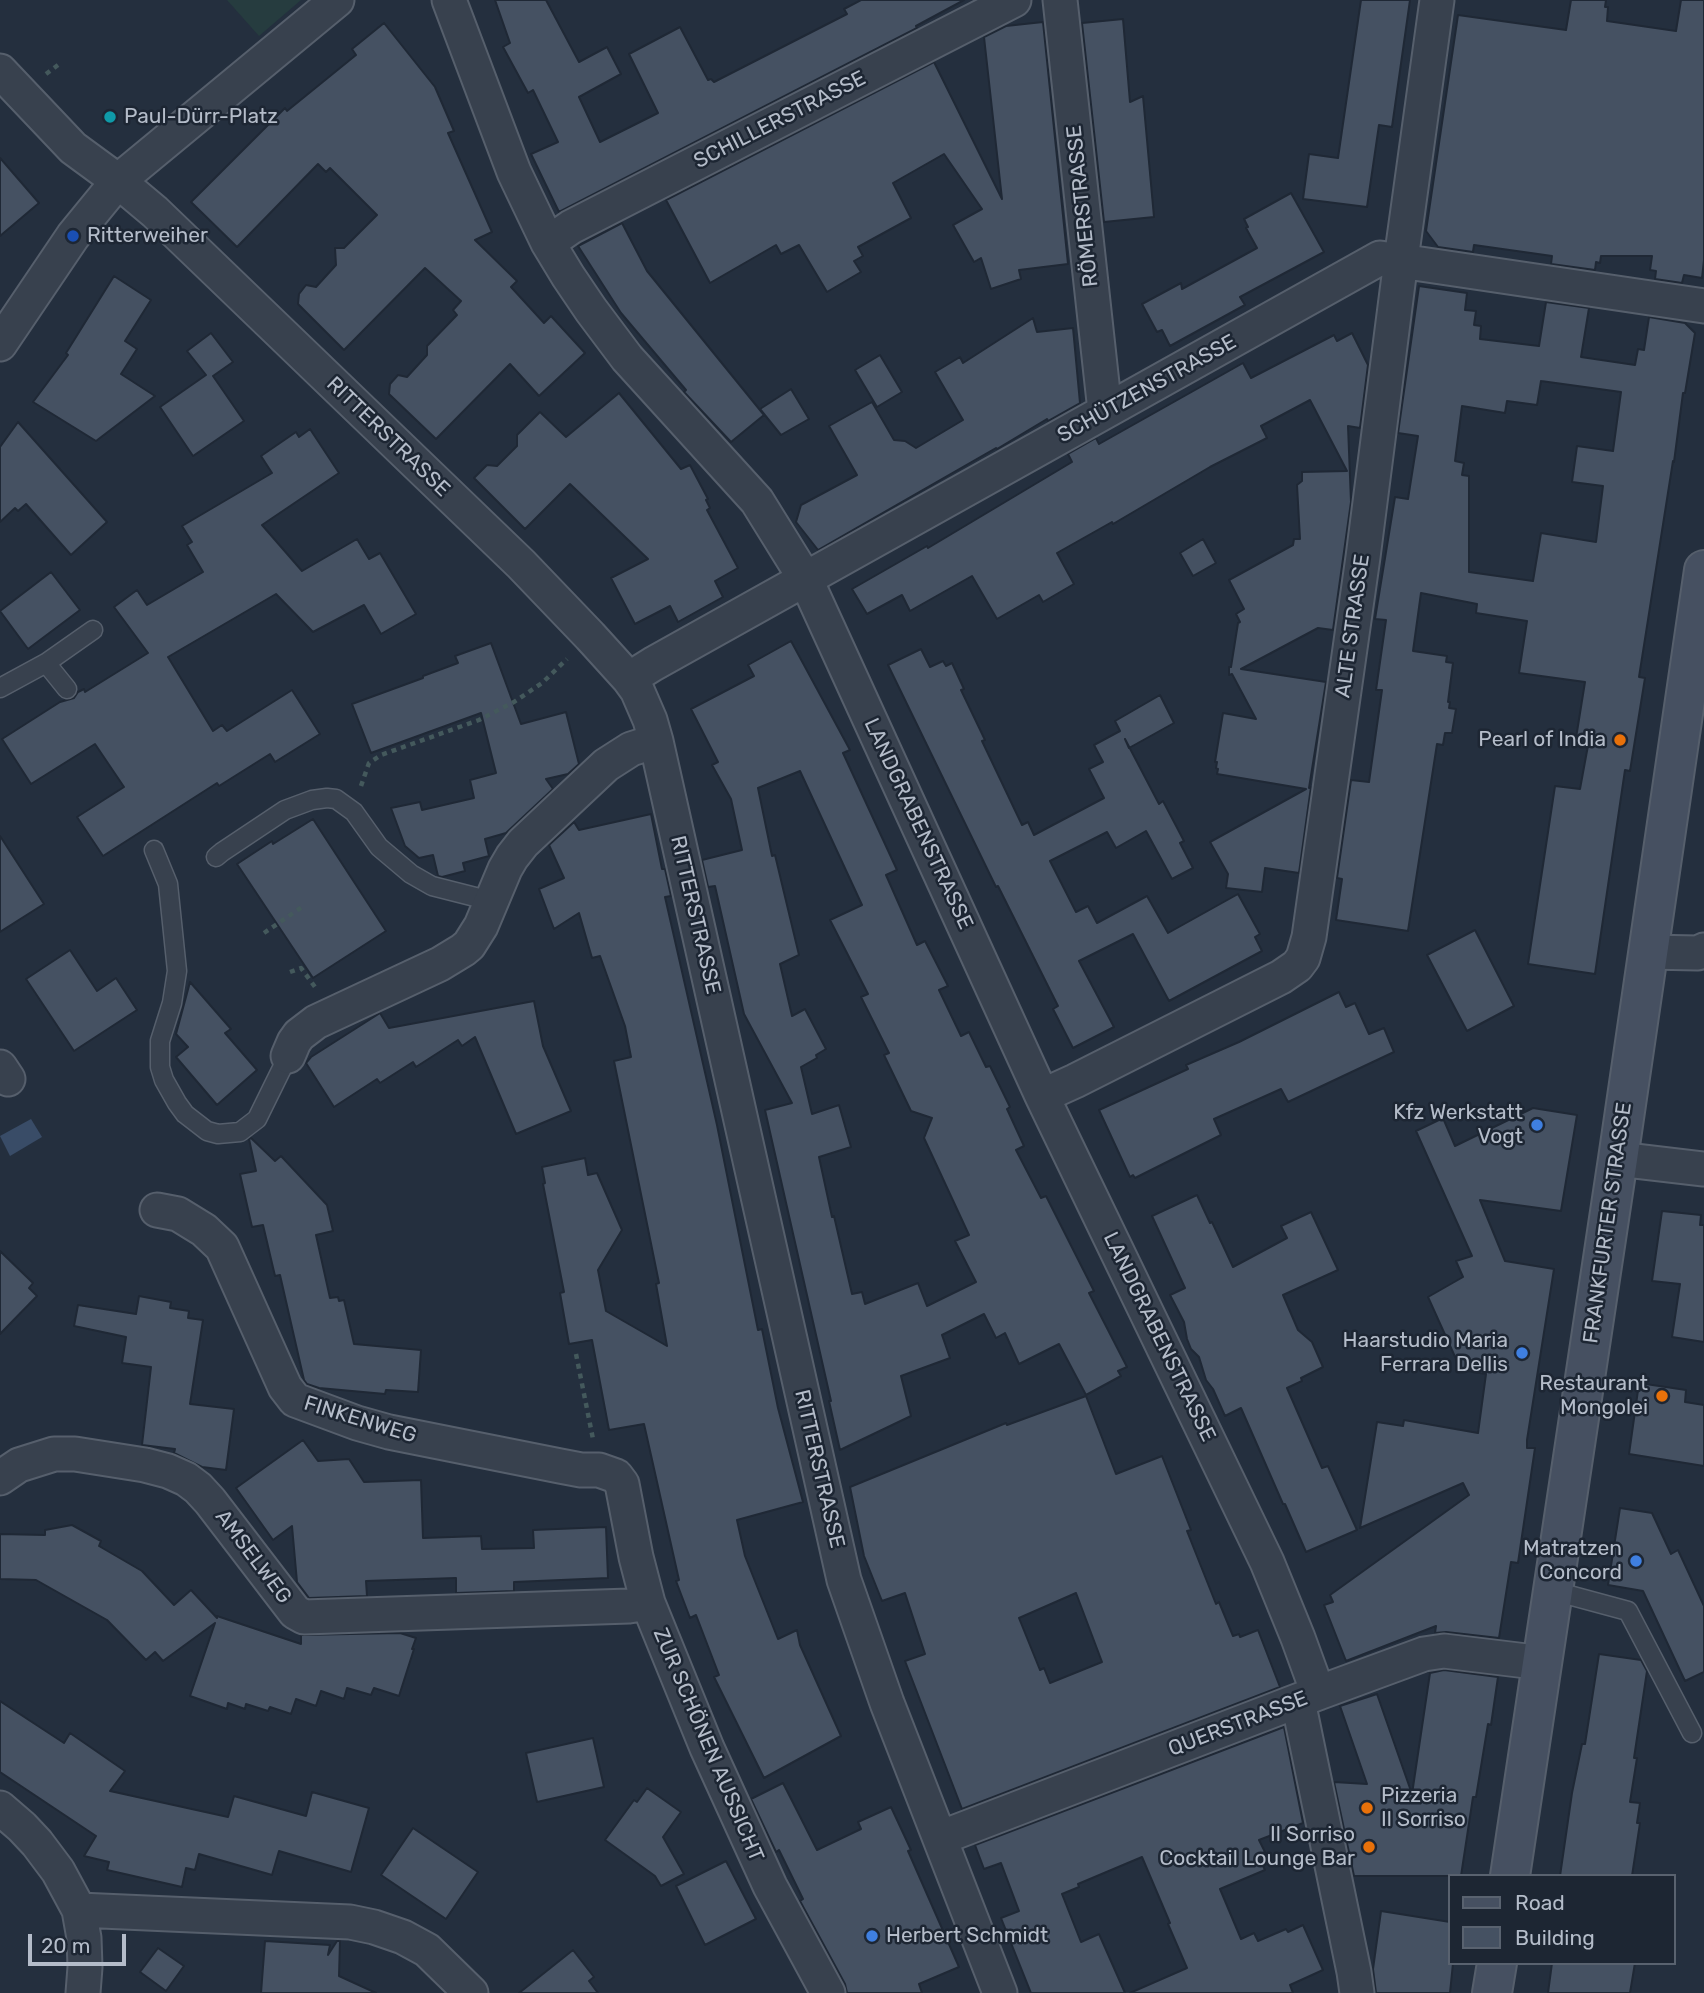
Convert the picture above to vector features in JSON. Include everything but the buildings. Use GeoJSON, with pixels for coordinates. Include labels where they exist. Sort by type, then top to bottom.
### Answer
{"type":"FeatureCollection","features":[{"type":"Feature","properties":{"kind":"main road","name":"FRANKFURTER STRASSE"},"geometry":{"type":"LineString","coordinates":[[1510,1874],[1704,570]]}},
{"type":"Feature","properties":{"kind":"main road"},"geometry":{"type":"LineString","coordinates":[[1492,1993],[1497,1965]]}},
{"type":"Feature","properties":{"kind":"street"},"geometry":{"type":"LineString","coordinates":[[0,344],[73,236],[118,181],[337,0]]}},
{"type":"Feature","properties":{"kind":"street","name":"LANDGRABENSTRASSE"},"geometry":{"type":"LineString","coordinates":[[449,0],[514,172],[548,243],[591,310],[627,358],[757,501],[806,580],[1042,1096],[1267,1562],[1308,1697],[1357,1993]]}},
{"type":"Feature","properties":{"kind":"street","name":"SCHILLERSTRASSE"},"geometry":{"type":"LineString","coordinates":[[548,243],[571,227],[1014,0]]}},
{"type":"Feature","properties":{"kind":"street","name":"RÖMERSTRASSE"},"geometry":{"type":"LineString","coordinates":[[1060,0],[1105,411]]}},
{"type":"Feature","properties":{"kind":"street","name":"ALTE STRASSE"},"geometry":{"type":"LineString","coordinates":[[1042,1096],[1281,976],[1297,966],[1303,958],[1309,937],[1363,557],[1437,0]]}},
{"type":"Feature","properties":{"kind":"street","name":"RITTERSTRASSE"},"geometry":{"type":"LineString","coordinates":[[0,71],[73,148],[155,212],[521,564],[629,679],[642,700],[656,741],[844,1580],[887,1703],[1000,1993]]}},
{"type":"Feature","properties":{"kind":"street","name":"SCHÜTZENSTRASSE"},"geometry":{"type":"LineString","coordinates":[[629,679],[1380,258],[1704,306]]}},
{"type":"Feature","properties":{"kind":"street"},"geometry":{"type":"LineString","coordinates":[[288,1056],[293,1042],[316,1022],[453,957],[469,944],[512,857],[536,829],[606,765],[631,749],[656,741]]}},
{"type":"Feature","properties":{"kind":"street"},"geometry":{"type":"LineString","coordinates":[[1647,953],[1698,953],[1704,950]]}},
{"type":"Feature","properties":{"kind":"street"},"geometry":{"type":"LineString","coordinates":[[1618,1159],[1704,1169]]}},
{"type":"Feature","properties":{"kind":"street","name":"FINKENWEG"},"geometry":{"type":"LineString","coordinates":[[157,1210],[178,1214],[204,1230],[222,1247],[285,1387],[295,1400],[389,1432],[609,1473],[616,1476],[622,1484]]}},
{"type":"Feature","properties":{"kind":"street","name":"AMSELWEG"},"geometry":{"type":"LineString","coordinates":[[0,1478],[19,1465],[54,1454],[64,1454],[145,1465],[186,1479],[210,1501],[295,1612],[304,1617],[629,1606],[648,1603]]}},
{"type":"Feature","properties":{"kind":"street","name":"ZUR SCHÖNEN AUSSICHT"},"geometry":{"type":"LineString","coordinates":[[622,1484],[648,1603],[741,1825],[770,1886],[828,1993]]}},
{"type":"Feature","properties":{"kind":"street","name":"QUERSTRASSE"},"geometry":{"type":"LineString","coordinates":[[940,1838],[1435,1651],[1543,1663]]}},
{"type":"Feature","properties":{"kind":"street"},"geometry":{"type":"LineString","coordinates":[[0,1808],[37,1843],[58,1871],[79,1909],[85,1957],[83,1993]]}},
{"type":"Feature","properties":{"kind":"street"},"geometry":{"type":"LineString","coordinates":[[79,1909],[350,1922],[374,1927],[403,1937],[427,1950],[471,1993]]}},
{"type":"Feature","properties":{"kind":"lane"},"geometry":{"type":"LineString","coordinates":[[0,688],[46,663],[93,630]]}},
{"type":"Feature","properties":{"kind":"lane"},"geometry":{"type":"LineString","coordinates":[[46,663],[67,688]]}},
{"type":"Feature","properties":{"kind":"lane"},"geometry":{"type":"LineString","coordinates":[[216,857],[285,810],[312,800],[337,799],[354,811],[379,847],[411,874],[432,887],[491,901]]}},
{"type":"Feature","properties":{"kind":"lane"},"geometry":{"type":"LineString","coordinates":[[154,849],[168,884],[177,963],[176,988],[160,1041],[160,1067],[177,1102],[185,1114],[206,1131],[227,1135],[240,1132],[257,1119],[288,1056]]}},
{"type":"Feature","properties":{"kind":"lane"},"geometry":{"type":"LineString","coordinates":[[1553,1591],[1628,1611],[1692,1733]]}},
{"type":"Feature","properties":{"kind":"path"},"geometry":{"type":"LineString","coordinates":[[362,784],[369,763],[381,755],[479,720],[514,702],[542,683]]}},
{"type":"Feature","properties":{"kind":"path"},"geometry":{"type":"LineString","coordinates":[[264,933],[302,907]]}},
{"type":"Feature","properties":{"kind":"path"},"geometry":{"type":"LineString","coordinates":[[290,972],[301,968],[310,979]]}},
{"type":"Feature","properties":{"kind":"path"},"geometry":{"type":"LineString","coordinates":[[576,1354],[592,1435]]}},
{"type":"Feature","properties":{"kind":"green space"},"geometry":{"type":"Polygon","coordinates":[[[227,0],[301,0],[259,36],[227,0]]]}},
{"type":"Feature","properties":{"kind":"water"},"geometry":{"type":"Polygon","coordinates":[[[31,1119],[42,1137],[10,1156],[0,1136],[31,1119]]]}},
{"type":"Feature","properties":{"kind":"place","name":"Paul-Dürr-Platz"},"geometry":{"type":"Point","coordinates":[110,117]}},
{"type":"Feature","properties":{"kind":"place","name":"Ritterweiher"},"geometry":{"type":"Point","coordinates":[73,236]}},
{"type":"Feature","properties":{"kind":"place","name":"Pearl of India"},"geometry":{"type":"Point","coordinates":[1620,740]}},
{"type":"Feature","properties":{"kind":"place","name":"Kfz Werkstatt Vogt"},"geometry":{"type":"Point","coordinates":[1537,1125]}},
{"type":"Feature","properties":{"kind":"place","name":"Haarstudio Maria Ferrara Dellis"},"geometry":{"type":"Point","coordinates":[1522,1353]}},
{"type":"Feature","properties":{"kind":"place","name":"Restaurant Mongolei"},"geometry":{"type":"Point","coordinates":[1662,1396]}},
{"type":"Feature","properties":{"kind":"place","name":"Matratzen Concord"},"geometry":{"type":"Point","coordinates":[1636,1561]}},
{"type":"Feature","properties":{"kind":"place","name":"Pizzeria Il Sorriso"},"geometry":{"type":"Point","coordinates":[1367,1808]}},
{"type":"Feature","properties":{"kind":"place","name":"Il Sorriso Cocktail Lounge Bar"},"geometry":{"type":"Point","coordinates":[1369,1847]}},
{"type":"Feature","properties":{"kind":"place","name":"Herbert Schmidt"},"geometry":{"type":"Point","coordinates":[872,1936]}}]}
